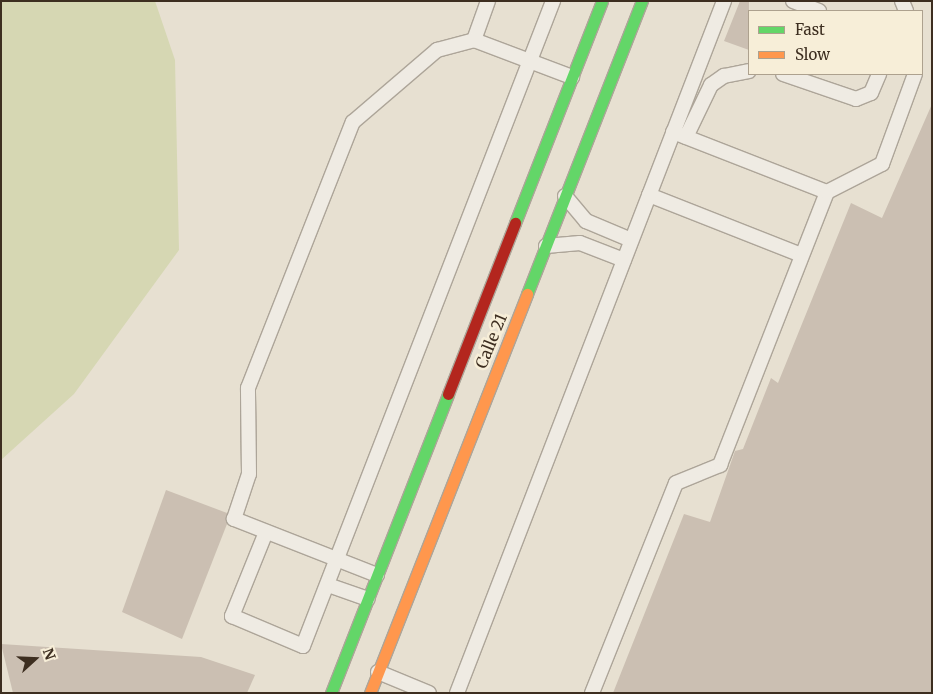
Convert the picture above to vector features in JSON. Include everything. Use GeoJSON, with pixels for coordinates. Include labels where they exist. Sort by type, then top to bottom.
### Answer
{"type":"FeatureCollection","features":[{"type":"Feature","properties":{"kind":"street","name":"Calle 21"},"geometry":{"type":"LineString","coordinates":[[331,693],[602,1]]}},
{"type":"Feature","properties":{"kind":"street","name":"Calle 21"},"geometry":{"type":"LineString","coordinates":[[370,693],[444,480],[546,246],[642,1]]}},
{"type":"Feature","properties":{"kind":"street"},"geometry":{"type":"LineString","coordinates":[[418,471],[444,480]]}},
{"type":"Feature","properties":{"kind":"lane"},"geometry":{"type":"LineString","coordinates":[[474,40],[488,1]]}},
{"type":"Feature","properties":{"kind":"lane"},"geometry":{"type":"LineString","coordinates":[[266,532],[232,616],[303,646],[532,62],[553,1]]}},
{"type":"Feature","properties":{"kind":"lane"},"geometry":{"type":"LineString","coordinates":[[457,693],[724,1]]}},
{"type":"Feature","properties":{"kind":"lane"},"geometry":{"type":"LineString","coordinates":[[793,1],[816,10]]}},
{"type":"Feature","properties":{"kind":"lane"},"geometry":{"type":"LineString","coordinates":[[378,575],[234,519],[249,474],[248,388],[353,122],[437,50],[474,40],[572,77]]}},
{"type":"Feature","properties":{"kind":"lane"},"geometry":{"type":"LineString","coordinates":[[686,137],[711,85],[724,76],[748,71]]}},
{"type":"Feature","properties":{"kind":"lane"},"geometry":{"type":"LineString","coordinates":[[786,75],[856,99],[871,93],[878,75]]}},
{"type":"Feature","properties":{"kind":"lane"},"geometry":{"type":"LineString","coordinates":[[592,693],[676,483],[720,465],[827,192],[882,164],[915,75]]}},
{"type":"Feature","properties":{"kind":"lane"},"geometry":{"type":"LineString","coordinates":[[673,132],[827,192]]}},
{"type":"Feature","properties":{"kind":"lane"},"geometry":{"type":"LineString","coordinates":[[565,196],[586,221],[631,240]]}},
{"type":"Feature","properties":{"kind":"lane"},"geometry":{"type":"LineString","coordinates":[[649,196],[802,255]]}},
{"type":"Feature","properties":{"kind":"lane"},"geometry":{"type":"LineString","coordinates":[[546,246],[580,243],[624,260]]}},
{"type":"Feature","properties":{"kind":"lane"},"geometry":{"type":"LineString","coordinates":[[328,585],[368,599]]}},
{"type":"Feature","properties":{"kind":"lane"},"geometry":{"type":"LineString","coordinates":[[378,672],[429,693]]}},
{"type":"Feature","properties":{"kind":"green space"},"geometry":{"type":"Polygon","coordinates":[[[1,1],[155,1],[175,60],[179,250],[74,394],[1,460],[1,1]]]}},
{"type":"Feature","properties":{"kind":"building"},"geometry":{"type":"Polygon","coordinates":[[[740,1],[749,1],[748,50],[724,41],[740,1]]]}},
{"type":"Feature","properties":{"kind":"building"},"geometry":{"type":"Polygon","coordinates":[[[932,104],[932,693],[613,693],[684,514],[710,522],[735,451],[743,449],[771,378],[778,383],[851,203],[882,218],[932,104]]]}},
{"type":"Feature","properties":{"kind":"building"},"geometry":{"type":"Polygon","coordinates":[[[166,490],[227,513],[227,524],[182,639],[122,612],[166,490]]]}},
{"type":"Feature","properties":{"kind":"building"},"geometry":{"type":"Polygon","coordinates":[[[1,644],[201,657],[255,675],[247,693],[13,693],[1,644]]]}},
{"type":"Feature","properties":{"kind":"traffic: fast"},"geometry":{"type":"LineString","coordinates":[[515,223],[602,1]]}},
{"type":"Feature","properties":{"kind":"traffic: fast"},"geometry":{"type":"LineString","coordinates":[[527,294],[642,1]]}},
{"type":"Feature","properties":{"kind":"traffic: fast"},"geometry":{"type":"LineString","coordinates":[[331,693],[448,394]]}},
{"type":"Feature","properties":{"kind":"traffic: slow"},"geometry":{"type":"LineString","coordinates":[[370,693],[527,294]]}},
{"type":"Feature","properties":{"kind":"traffic: jam"},"geometry":{"type":"LineString","coordinates":[[448,394],[515,223]]}}]}
